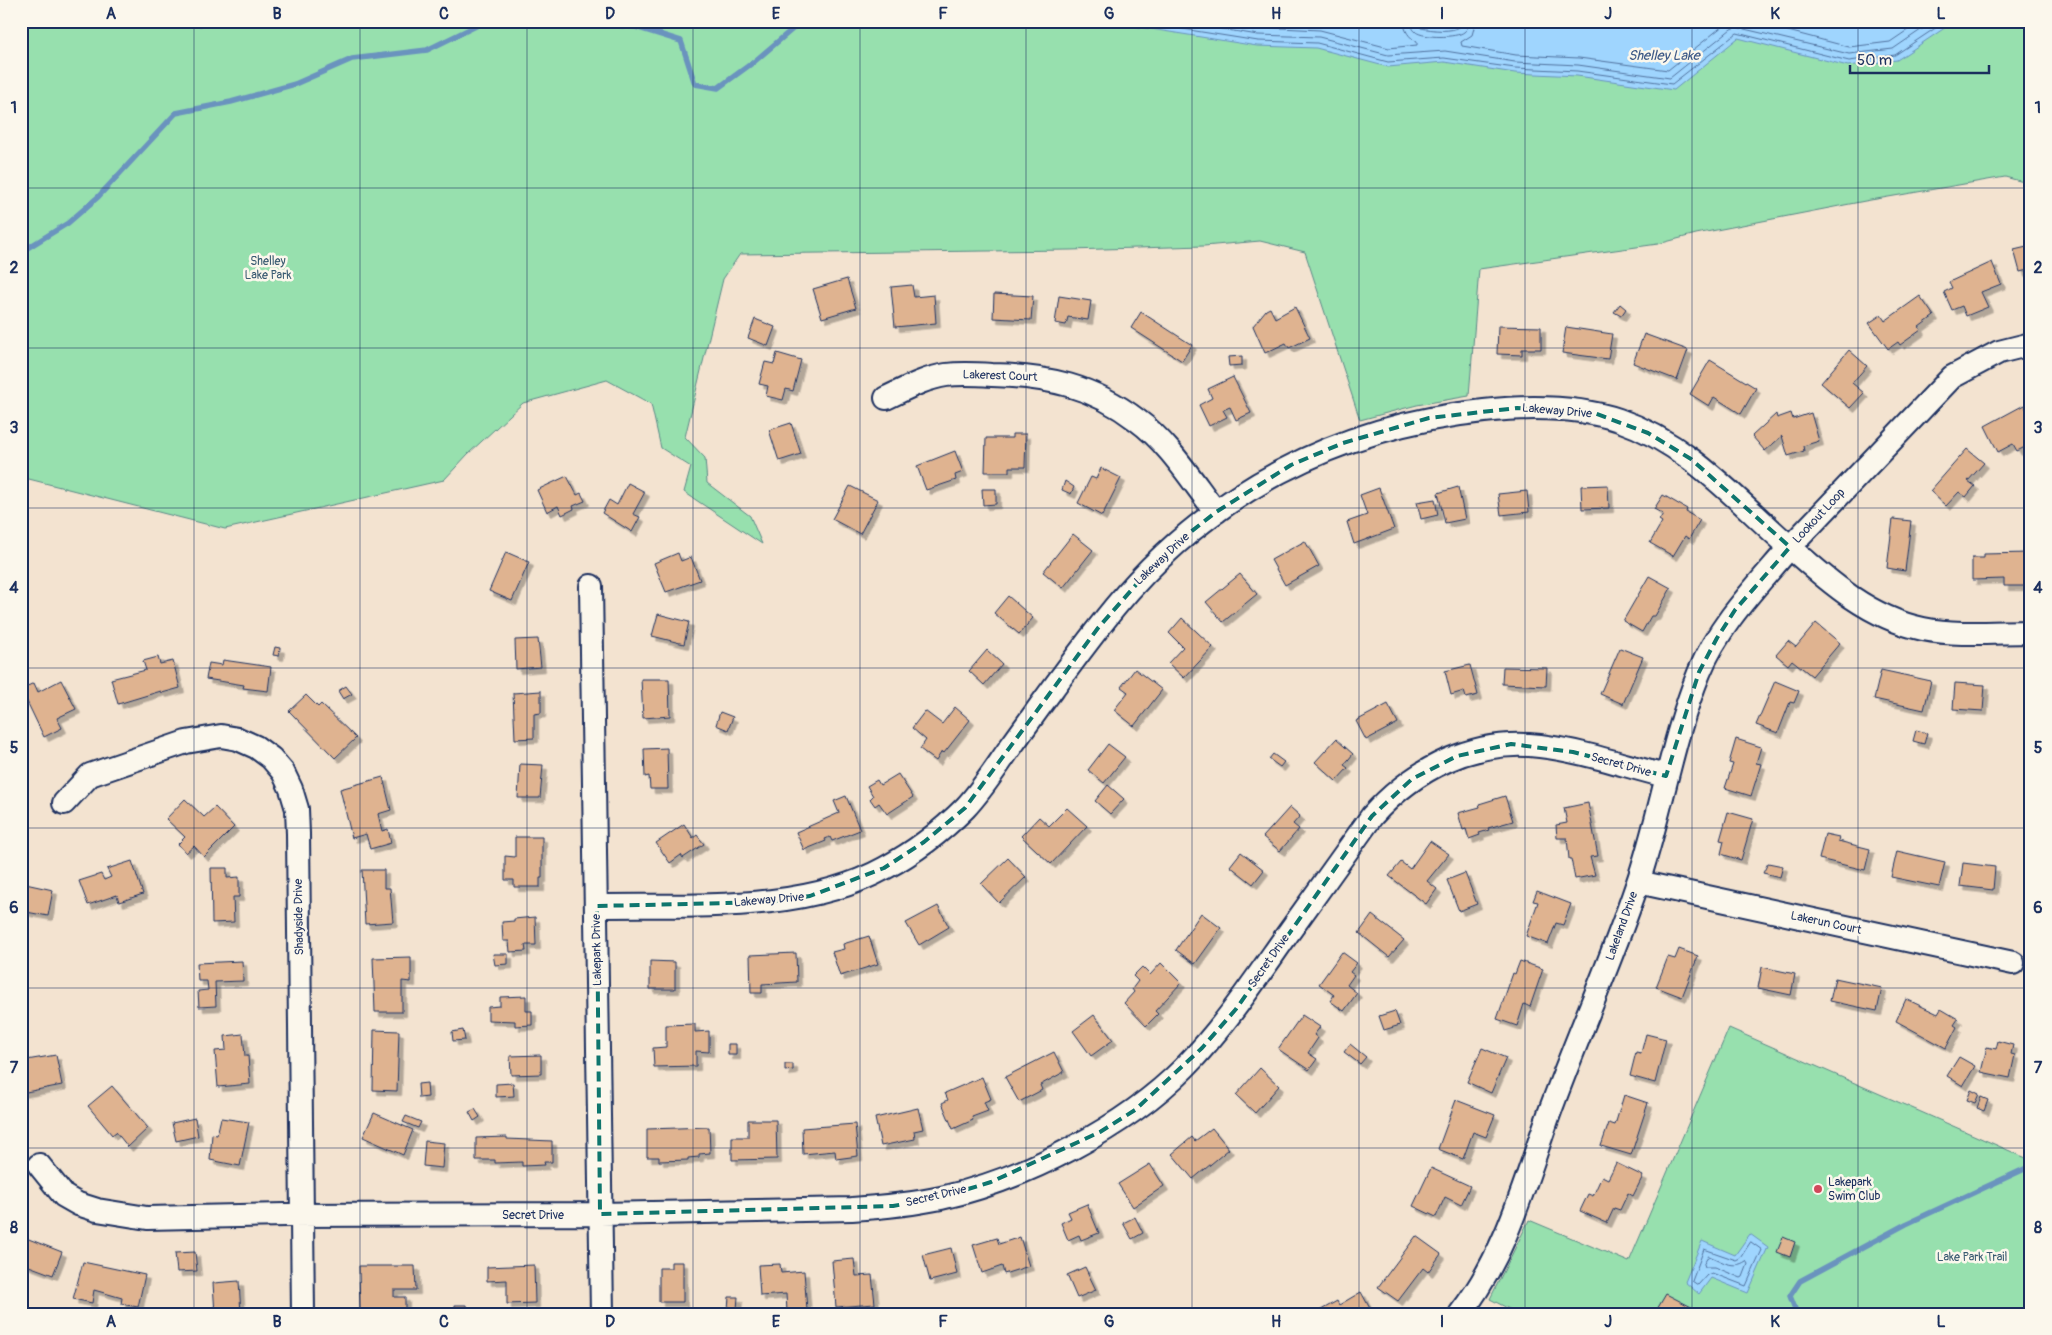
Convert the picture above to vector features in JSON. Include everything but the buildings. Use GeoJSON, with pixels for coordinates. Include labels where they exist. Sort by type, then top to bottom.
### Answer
{"type":"FeatureCollection","features":[{"type":"Feature","properties":{"kind":"street","name":"Lookout Loop"},"geometry":{"type":"LineString","coordinates":[[2031,344],[1999,352],[1952,377],[1790,547],[1846,594],[1873,610],[1906,624],[1946,632],[2031,632]]}},
{"type":"Feature","properties":{"kind":"street","name":"Lakerest Court"},"geometry":{"type":"LineString","coordinates":[[886,398],[918,382],[946,375],[1015,375],[1069,384],[1093,393],[1138,420],[1171,455],[1216,512]]}},
{"type":"Feature","properties":{"kind":"street","name":"Lakeway Drive"},"geometry":{"type":"LineString","coordinates":[[597,906],[771,902],[810,896],[850,884],[884,868],[924,842],[964,808],[1082,649],[1135,583],[1164,554],[1216,512],[1291,465],[1335,446],[1376,432],[1429,418],[1517,408],[1547,408],[1594,413],[1622,421],[1672,446],[1721,482],[1790,547]]}},
{"type":"Feature","properties":{"kind":"street","name":"Lakeland Drive"},"geometry":{"type":"LineString","coordinates":[[1460,1314],[1478,1290],[1518,1203],[1563,1076],[1610,961],[1638,882],[1666,776],[1699,672],[1717,638],[1735,610],[1790,547]]}},
{"type":"Feature","properties":{"kind":"street","name":"Lakepark Drive"},"geometry":{"type":"LineString","coordinates":[[591,586],[602,1314]]}},
{"type":"Feature","properties":{"kind":"street","name":"Shadyside Drive"},"geometry":{"type":"LineString","coordinates":[[64,803],[90,775],[124,762],[204,738],[222,736],[238,739],[256,747],[272,758],[283,772],[291,789],[297,809],[298,834],[303,1314]]}},
{"type":"Feature","properties":{"kind":"street","name":"Secret Drive"},"geometry":{"type":"LineString","coordinates":[[39,1165],[64,1196],[97,1210],[147,1218],[600,1214],[852,1209],[893,1206],[942,1197],[1024,1170],[1055,1156],[1134,1110],[1184,1068],[1236,1009],[1372,816],[1389,797],[1412,779],[1436,765],[1483,748],[1511,744],[1541,746],[1573,752],[1666,776]]}},
{"type":"Feature","properties":{"kind":"street","name":"Lakerun Court"},"geometry":{"type":"LineString","coordinates":[[1638,882],[2014,963]]}},
{"type":"Feature","properties":{"kind":"highlighted area"},"geometry":{"type":"Polygon","coordinates":[[[1517,408],[1594,413],[1648,433],[1691,459],[1790,547],[1735,610],[1717,638],[1699,672],[1666,776],[1573,752],[1511,744],[1457,756],[1412,779],[1372,816],[1236,1009],[1202,1048],[1135,1110],[1100,1132],[991,1182],[942,1197],[893,1206],[600,1214],[597,906],[771,902],[810,896],[884,868],[924,842],[965,808],[1098,628],[1164,553],[1216,512],[1291,465],[1343,443],[1429,418],[1517,408]]]}},
{"type":"Feature","properties":{"kind":"green space","name":"Shelley Lake Park"},"geometry":{"type":"Polygon","coordinates":[[[21,21],[2031,21],[2031,184],[2005,177],[1865,201],[1696,234],[1658,244],[1479,269],[1469,396],[1417,405],[1360,420],[1305,252],[1260,241],[1204,246],[1070,250],[740,254],[723,279],[685,437],[705,458],[707,483],[750,516],[762,544],[684,492],[691,467],[661,448],[651,404],[607,380],[523,403],[468,454],[444,480],[225,529],[21,477],[21,21]]]}},
{"type":"Feature","properties":{"kind":"green space","name":"Lakepark Swim Club"},"geometry":{"type":"Polygon","coordinates":[[[1729,1028],[2026,1158],[2031,1156],[2031,1314],[1519,1314],[1490,1299],[1529,1220],[1629,1262],[1729,1028]]]}},
{"type":"Feature","properties":{"kind":"water","name":"Shelley Lake"},"geometry":{"type":"Polygon","coordinates":[[[1101,21],[1401,21],[1437,25],[1488,21],[1955,21],[1897,60],[1848,66],[1738,38],[1674,90],[1577,76],[1515,73],[1444,62],[1388,67],[1316,48],[1257,46],[1101,21]]]}},
{"type":"Feature","properties":{"kind":"water"},"geometry":{"type":"Polygon","coordinates":[[[1750,1234],[1768,1247],[1748,1293],[1711,1278],[1699,1294],[1685,1282],[1702,1241],[1735,1255],[1750,1234]]]}},
{"type":"Feature","properties":{"kind":"waterway"},"geometry":{"type":"LineString","coordinates":[[183,21],[200,24],[204,21]]}},
{"type":"Feature","properties":{"kind":"waterway"},"geometry":{"type":"LineString","coordinates":[[21,252],[68,223],[98,197],[176,113],[231,102],[295,84],[352,59],[427,50],[486,21]]}},
{"type":"Feature","properties":{"kind":"waterway"},"geometry":{"type":"LineString","coordinates":[[577,21],[636,27],[681,41],[695,84],[718,88],[755,61],[802,21]]}},
{"type":"Feature","properties":{"kind":"waterway"},"geometry":{"type":"LineString","coordinates":[[1797,1314],[1790,1296],[1800,1281],[1906,1224],[2031,1166]]}},
{"type":"Feature","properties":{"kind":"place","name":"Lakepark Swim Club"},"geometry":{"type":"Point","coordinates":[1818,1189]}},
{"type":"Feature","properties":{"kind":"park label","name":"Lake Park Trail"},"geometry":{"type":"Point","coordinates":[1972,1257]}}]}
